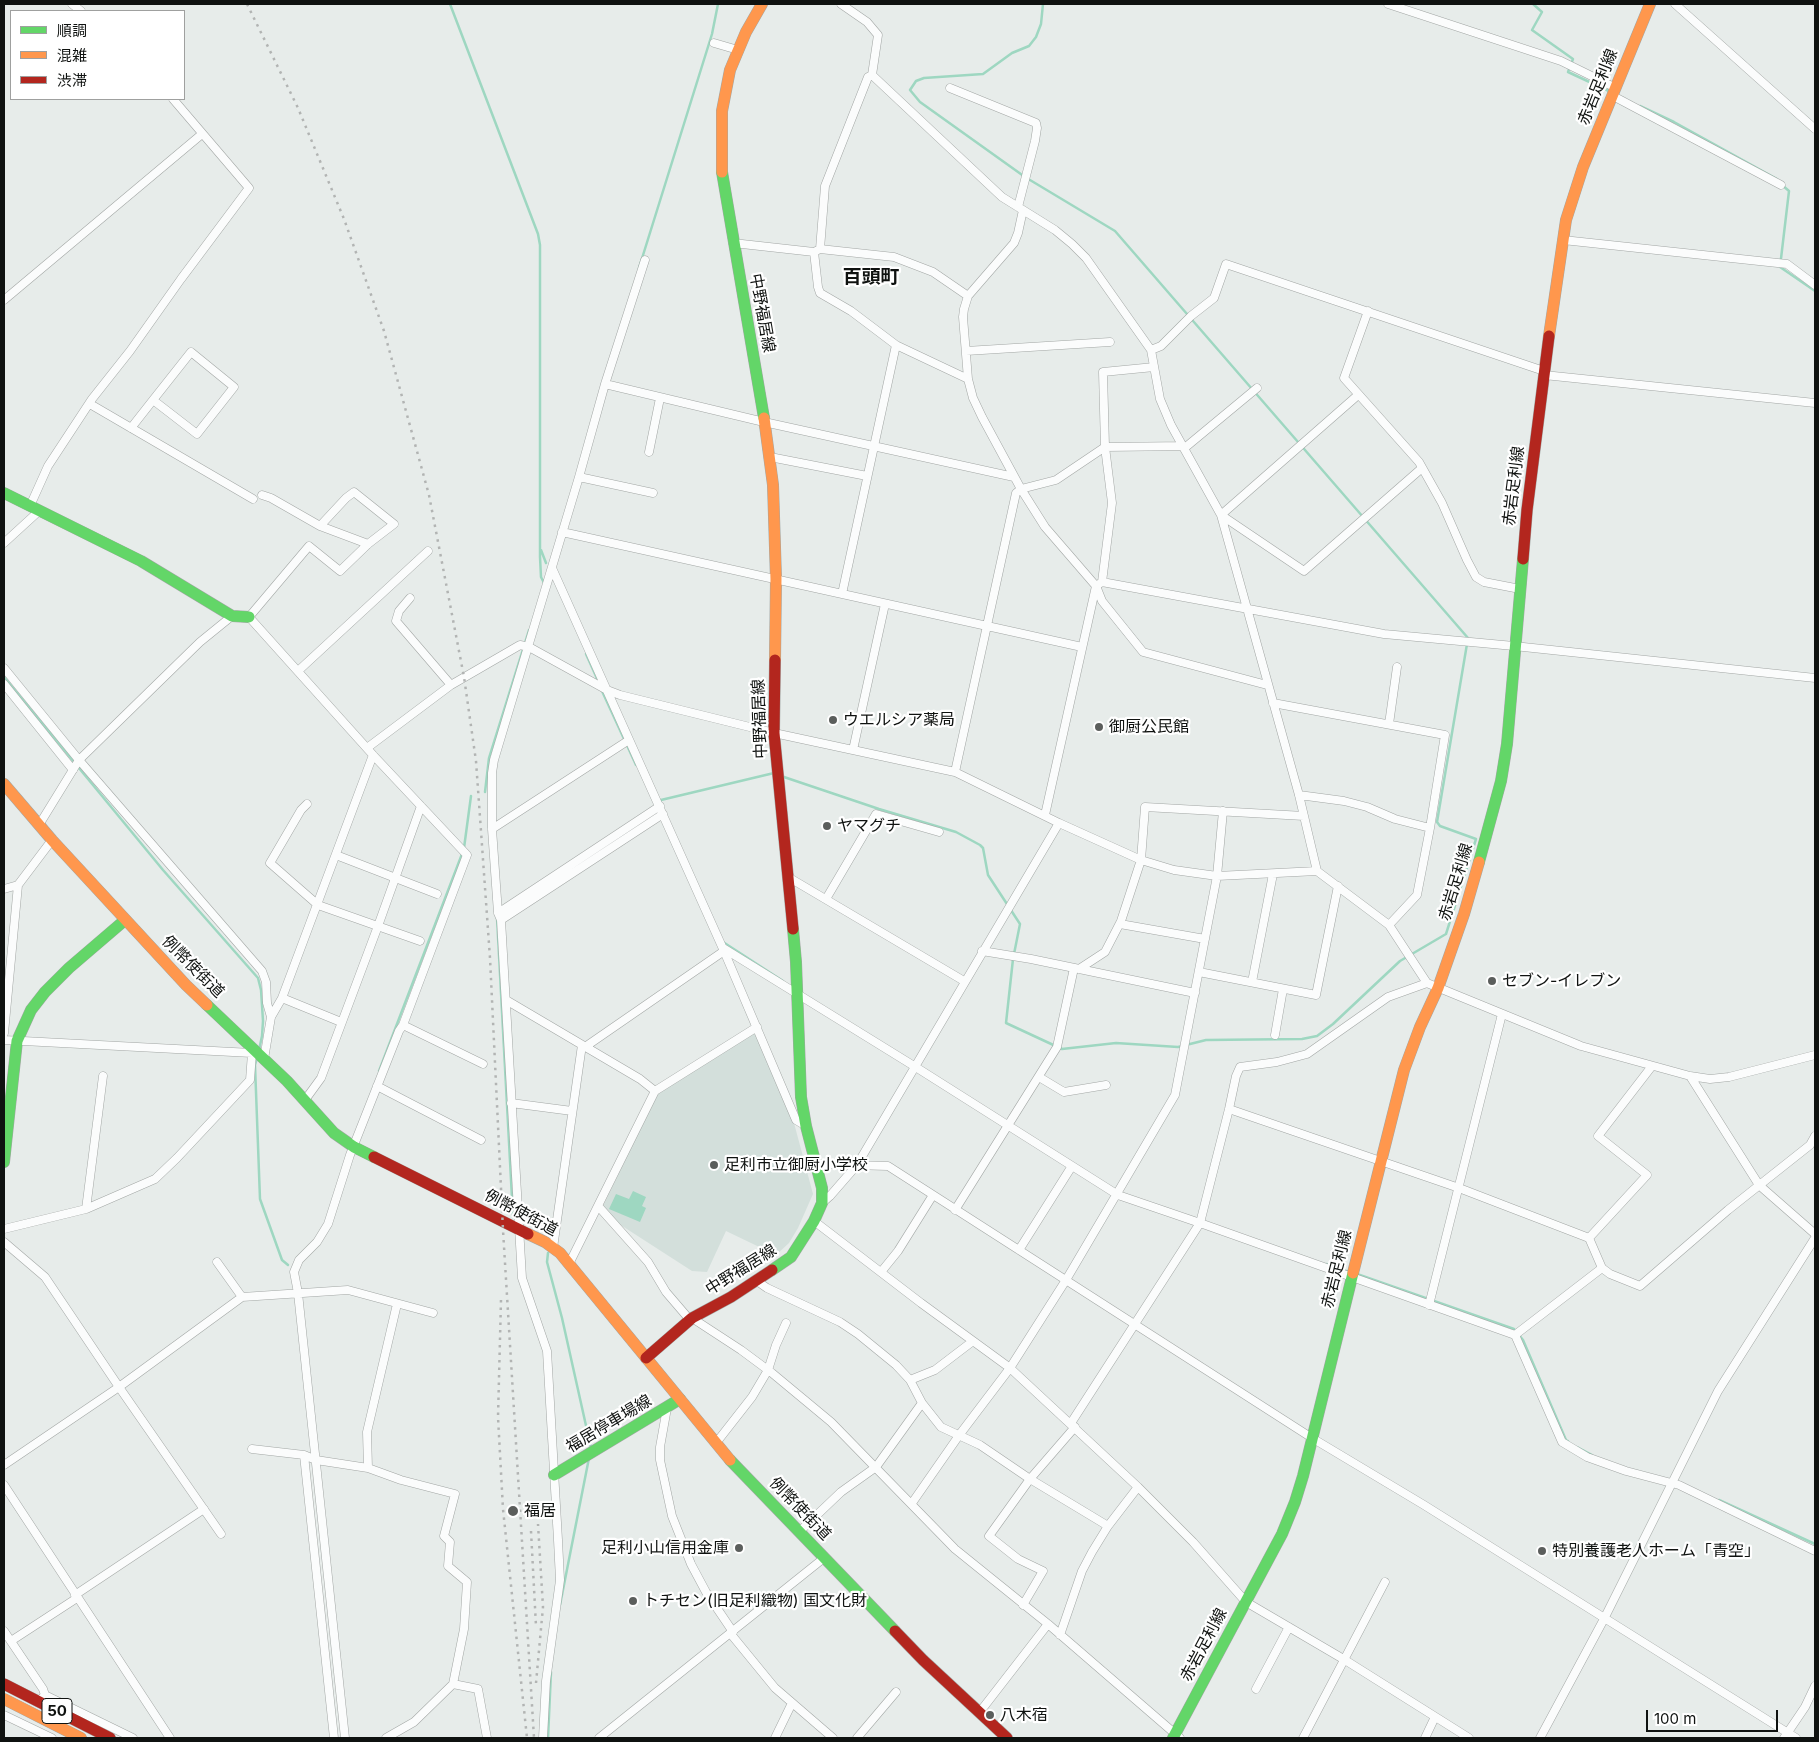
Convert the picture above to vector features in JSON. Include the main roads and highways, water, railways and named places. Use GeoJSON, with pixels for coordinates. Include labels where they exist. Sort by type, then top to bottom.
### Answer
{"type":"FeatureCollection","features":[{"type":"Feature","properties":{"kind":"main road","name":"中野福居線"},"geometry":{"type":"LineString","coordinates":[[646,1358],[691,1319],[792,1257],[814,1221],[822,1202],[822,1188],[806,1126],[801,1097],[798,993],[774,733],[776,579],[770,457],[722,174],[720,135],[726,88],[738,50],[762,4]]}},
{"type":"Feature","properties":{"kind":"main road","name":"赤岩足利線"},"geometry":{"type":"LineString","coordinates":[[1176,1737],[1282,1534],[1297,1493],[1404,1070],[1432,985],[1464,914],[1501,782],[1507,744],[1527,510],[1566,220],[1574,193],[1650,4]]}},
{"type":"Feature","properties":{"kind":"main road"},"geometry":{"type":"LineString","coordinates":[[4,493],[141,561],[232,616],[249,616]]}},
{"type":"Feature","properties":{"kind":"main road","name":"例幣使街道"},"geometry":{"type":"LineString","coordinates":[[4,784],[38,825],[186,985],[287,1081],[334,1133],[354,1147],[553,1248],[570,1264],[737,1468],[923,1660],[1007,1738]]}},
{"type":"Feature","properties":{"kind":"main road"},"geometry":{"type":"LineString","coordinates":[[4,1162],[17,1041],[31,1010],[45,992],[69,968],[125,920]]}},
{"type":"Feature","properties":{"kind":"main road","name":"福居停車場線"},"geometry":{"type":"LineString","coordinates":[[554,1475],[680,1399]]}},
{"type":"Feature","properties":{"kind":"main road","name":"50"},"geometry":{"type":"LineString","coordinates":[[4,1684],[42,1698],[110,1738]]}},
{"type":"Feature","properties":{"kind":"main road","name":"50"},"geometry":{"type":"LineString","coordinates":[[4,1699],[81,1738]]}},
{"type":"Feature","properties":{"kind":"waterway"},"geometry":{"type":"LineString","coordinates":[[450,4],[538,234],[540,245],[540,557],[541,577],[544,583]]}},
{"type":"Feature","properties":{"kind":"waterway"},"geometry":{"type":"LineString","coordinates":[[639,268],[712,34],[718,4]]}},
{"type":"Feature","properties":{"kind":"waterway"},"geometry":{"type":"LineString","coordinates":[[781,776],[879,809],[956,832],[980,845],[983,848],[988,875],[1020,924],[1013,959],[1006,1023],[1062,1049],[1116,1043],[1178,1047],[1206,1040],[1302,1039],[1317,1036],[1333,1024],[1400,961],[1446,934],[1476,839],[1440,826],[1437,822],[1468,638],[1115,231],[1025,177],[920,102],[910,90],[916,81],[924,78],[983,74],[1012,53],[1029,46],[1036,37],[1041,24],[1043,4]]}},
{"type":"Feature","properties":{"kind":"waterway"},"geometry":{"type":"LineString","coordinates":[[1533,4],[1542,12],[1532,30],[1573,59],[1568,72],[1611,92]]}},
{"type":"Feature","properties":{"kind":"waterway"},"geometry":{"type":"LineString","coordinates":[[1640,106],[1674,122],[1777,179]]}},
{"type":"Feature","properties":{"kind":"waterway"},"geometry":{"type":"LineString","coordinates":[[1782,185],[1789,191],[1780,267],[1815,291]]}},
{"type":"Feature","properties":{"kind":"waterway"},"geometry":{"type":"LineString","coordinates":[[541,550],[546,563]]}},
{"type":"Feature","properties":{"kind":"waterway"},"geometry":{"type":"LineString","coordinates":[[485,792],[489,758],[529,630]]}},
{"type":"Feature","properties":{"kind":"waterway"},"geometry":{"type":"LineString","coordinates":[[586,654],[599,683]]}},
{"type":"Feature","properties":{"kind":"waterway"},"geometry":{"type":"LineString","coordinates":[[4,677],[163,870],[258,978],[261,990],[263,1021],[259,1050]]}},
{"type":"Feature","properties":{"kind":"waterway"},"geometry":{"type":"LineString","coordinates":[[602,691],[636,765]]}},
{"type":"Feature","properties":{"kind":"waterway"},"geometry":{"type":"LineString","coordinates":[[660,803],[661,800],[774,773]]}},
{"type":"Feature","properties":{"kind":"waterway"},"geometry":{"type":"LineString","coordinates":[[464,848],[471,796]]}},
{"type":"Feature","properties":{"kind":"waterway"},"geometry":{"type":"LineString","coordinates":[[541,889],[659,811]]}},
{"type":"Feature","properties":{"kind":"waterway"},"geometry":{"type":"LineString","coordinates":[[379,1071],[462,854]]}},
{"type":"Feature","properties":{"kind":"waterway"},"geometry":{"type":"LineString","coordinates":[[497,918],[513,1217]]}},
{"type":"Feature","properties":{"kind":"waterway"},"geometry":{"type":"LineString","coordinates":[[723,942],[783,981]]}},
{"type":"Feature","properties":{"kind":"waterway"},"geometry":{"type":"LineString","coordinates":[[257,1058],[255,1065],[260,1199],[282,1260],[288,1265]]}},
{"type":"Feature","properties":{"kind":"waterway"},"geometry":{"type":"LineString","coordinates":[[548,1253],[547,1262],[562,1318],[591,1448]]}},
{"type":"Feature","properties":{"kind":"waterway"},"geometry":{"type":"LineString","coordinates":[[1326,1264],[1349,1272]]}},
{"type":"Feature","properties":{"kind":"waterway"},"geometry":{"type":"LineString","coordinates":[[1357,1274],[1514,1329],[1523,1340],[1568,1441]]}},
{"type":"Feature","properties":{"kind":"waterway"},"geometry":{"type":"LineString","coordinates":[[1577,1447],[1592,1455]]}},
{"type":"Feature","properties":{"kind":"waterway"},"geometry":{"type":"LineString","coordinates":[[560,1605],[589,1458]]}},
{"type":"Feature","properties":{"kind":"waterway"},"geometry":{"type":"LineString","coordinates":[[1719,1500],[1815,1544]]}},
{"type":"Feature","properties":{"kind":"waterway"},"geometry":{"type":"LineString","coordinates":[[548,1738],[551,1672]]}},
{"type":"Feature","properties":{"kind":"railway"},"geometry":{"type":"LineString","coordinates":[[247,4],[298,108],[344,219],[384,331],[429,495],[464,677],[476,761],[490,958],[503,1230],[534,1738]]}},
{"type":"Feature","properties":{"kind":"railway"},"geometry":{"type":"LineString","coordinates":[[501,1300],[498,1417],[503,1509],[527,1738]]}},
{"type":"Feature","properties":{"kind":"railway"},"geometry":{"type":"LineString","coordinates":[[536,1683],[543,1607],[538,1524]]}},
{"type":"Feature","properties":{"kind":"railway"},"geometry":{"type":"LineString","coordinates":[[531,1531],[536,1626]]}},
{"type":"Feature","properties":{"kind":"place","name":"ウエルシア薬局"},"geometry":{"type":"Point","coordinates":[833,720]}},
{"type":"Feature","properties":{"kind":"place","name":"御厨公民館"},"geometry":{"type":"Point","coordinates":[1099,727]}},
{"type":"Feature","properties":{"kind":"place","name":"ヤマグチ"},"geometry":{"type":"Point","coordinates":[827,826]}},
{"type":"Feature","properties":{"kind":"place","name":"セブン-イレブン"},"geometry":{"type":"Point","coordinates":[1492,981]}},
{"type":"Feature","properties":{"kind":"place","name":"足利市立御厨小学校"},"geometry":{"type":"Point","coordinates":[714,1165]}},
{"type":"Feature","properties":{"kind":"place","name":"福居"},"geometry":{"type":"Point","coordinates":[513,1511]}},
{"type":"Feature","properties":{"kind":"place","name":"足利小山信用金庫"},"geometry":{"type":"Point","coordinates":[739,1548]}},
{"type":"Feature","properties":{"kind":"place","name":"特別養護老人ホーム「青空」"},"geometry":{"type":"Point","coordinates":[1542,1551]}},
{"type":"Feature","properties":{"kind":"place","name":"トチセン(旧足利織物) 国文化財"},"geometry":{"type":"Point","coordinates":[633,1601]}},
{"type":"Feature","properties":{"kind":"place","name":"八木宿"},"geometry":{"type":"Point","coordinates":[990,1715]}},
{"type":"Feature","properties":{"kind":"district","name":"百頭町"},"geometry":{"type":"Point","coordinates":[871,277]}}]}
